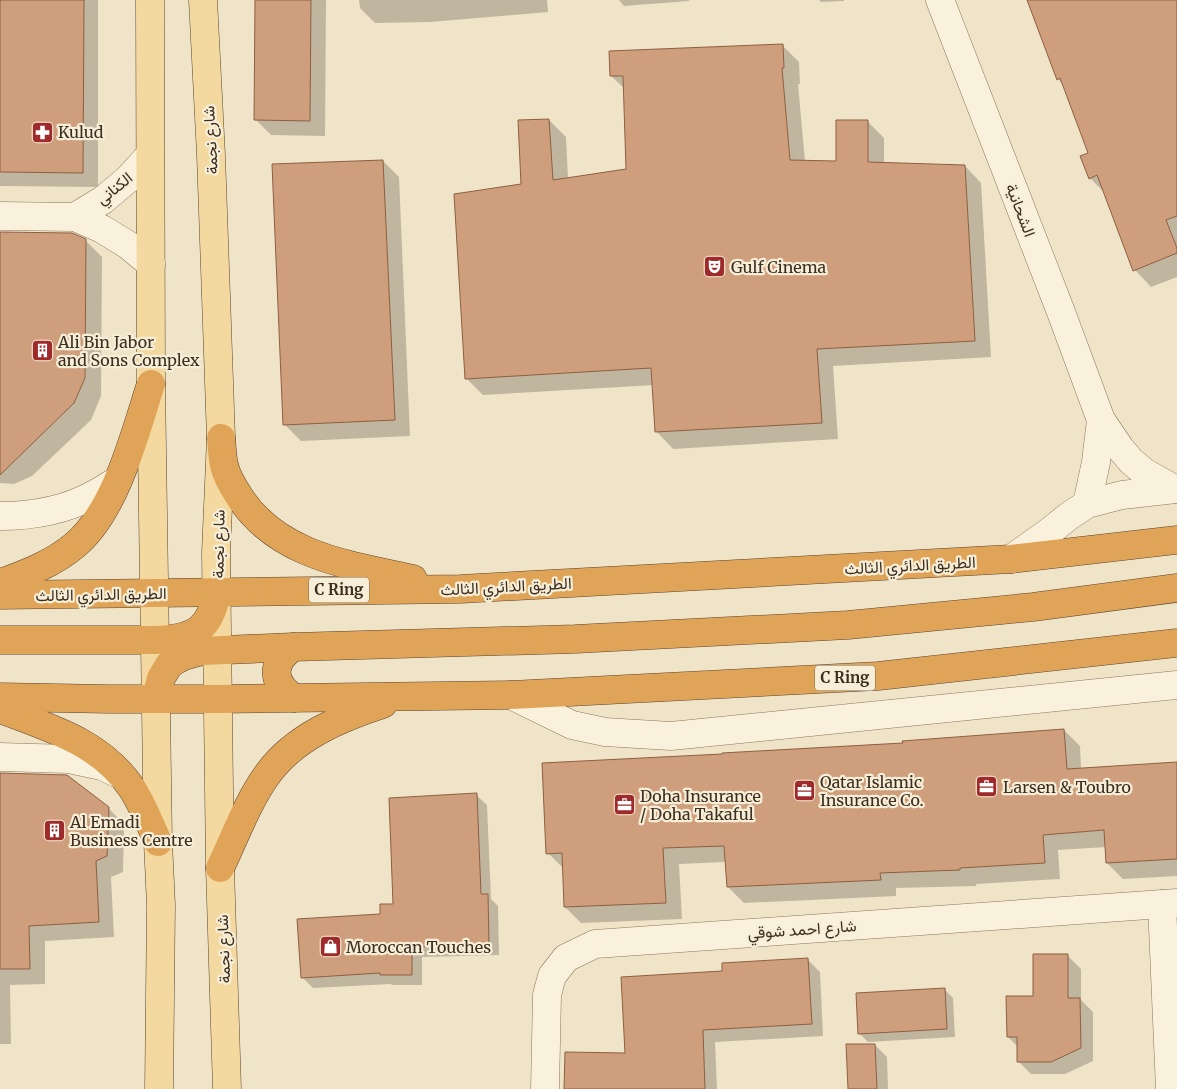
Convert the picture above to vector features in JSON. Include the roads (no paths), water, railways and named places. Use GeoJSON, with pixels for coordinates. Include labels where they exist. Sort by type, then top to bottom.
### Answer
{"type":"FeatureCollection","features":[{"type":"Feature","properties":{"kind":"highway"},"geometry":{"type":"LineString","coordinates":[[0,583],[41,566],[66,552],[94,525],[102,513],[127,458],[150,384]]}},
{"type":"Feature","properties":{"kind":"highway"},"geometry":{"type":"LineString","coordinates":[[221,438],[224,466],[236,491],[257,519],[285,540],[299,548],[334,561],[460,589]]}},
{"type":"Feature","properties":{"kind":"highway","name":"الطريق الدائري الثالث"},"geometry":{"type":"LineString","coordinates":[[0,595],[460,589],[1010,559],[1177,540]]}},
{"type":"Feature","properties":{"kind":"highway"},"geometry":{"type":"LineString","coordinates":[[156,699],[161,678],[169,665],[192,653],[218,650],[575,640],[848,625],[1033,607],[1177,588]]}},
{"type":"Feature","properties":{"kind":"highway"},"geometry":{"type":"LineString","coordinates":[[0,640],[155,640],[180,638],[196,632],[204,625],[215,604],[217,592]]}},
{"type":"Feature","properties":{"kind":"highway","name":"C Ring"},"geometry":{"type":"LineString","coordinates":[[0,697],[218,699],[512,695],[878,676],[1177,643]]}},
{"type":"Feature","properties":{"kind":"highway"},"geometry":{"type":"LineString","coordinates":[[293,647],[284,653],[276,672],[279,683],[285,692],[294,698]]}},
{"type":"Feature","properties":{"kind":"highway"},"geometry":{"type":"LineString","coordinates":[[220,868],[258,788],[266,775],[283,756],[297,744],[323,728],[354,714],[403,697]]}},
{"type":"Feature","properties":{"kind":"highway"},"geometry":{"type":"LineString","coordinates":[[0,709],[63,733],[85,744],[106,758],[124,777],[136,796],[158,842]]}},
{"type":"Feature","properties":{"kind":"main road"},"geometry":{"type":"LineString","coordinates":[[150,0],[150,384],[158,842],[161,905],[159,1089]]}},
{"type":"Feature","properties":{"kind":"main road","name":"شارع نجمة"},"geometry":{"type":"LineString","coordinates":[[203,0],[211,155],[221,438],[216,553],[220,868],[227,1089]]}},
{"type":"Feature","properties":{"kind":"street","name":"الشحانية"},"geometry":{"type":"LineString","coordinates":[[940,0],[1101,420],[1131,461],[1144,472],[1175,489]]}},
{"type":"Feature","properties":{"kind":"street","name":"الكناني"},"geometry":{"type":"LineString","coordinates":[[75,217],[103,200],[128,179],[150,155]]}},
{"type":"Feature","properties":{"kind":"street","name":"الكناني"},"geometry":{"type":"LineString","coordinates":[[0,216],[75,217],[122,240],[150,264]]}},
{"type":"Feature","properties":{"kind":"street","name":"الشحانية"},"geometry":{"type":"LineString","coordinates":[[1087,504],[1096,462],[1101,420]]}},
{"type":"Feature","properties":{"kind":"street"},"geometry":{"type":"LineString","coordinates":[[0,516],[38,513],[67,506],[93,495],[118,480]]}},
{"type":"Feature","properties":{"kind":"street"},"geometry":{"type":"LineString","coordinates":[[1010,559],[1087,504],[1122,495],[1175,489]]}},
{"type":"Feature","properties":{"kind":"street"},"geometry":{"type":"LineString","coordinates":[[512,695],[572,725],[605,732],[670,736],[1177,685]]}},
{"type":"Feature","properties":{"kind":"street"},"geometry":{"type":"LineString","coordinates":[[0,758],[70,759],[102,766],[124,777]]}},
{"type":"Feature","properties":{"kind":"street"},"geometry":{"type":"LineString","coordinates":[[1170,903],[1170,1089]]}},
{"type":"Feature","properties":{"kind":"street","name":"شارع احمد شوقي"},"geometry":{"type":"LineString","coordinates":[[545,1089],[547,995],[552,976],[566,958],[595,944],[1170,903]]}},
{"type":"Feature","properties":{"kind":"place","name":"Kulud"},"geometry":{"type":"Point","coordinates":[42,132]}},
{"type":"Feature","properties":{"kind":"place","name":"Gulf Cinema"},"geometry":{"type":"Point","coordinates":[715,267]}},
{"type":"Feature","properties":{"kind":"place","name":"Ali Bin Jabor and Sons Complex"},"geometry":{"type":"Point","coordinates":[42,351]}},
{"type":"Feature","properties":{"kind":"place","name":"Larsen & Toubro"},"geometry":{"type":"Point","coordinates":[987,787]}},
{"type":"Feature","properties":{"kind":"place","name":"Qatar Islamic Insurance Co."},"geometry":{"type":"Point","coordinates":[804,791]}},
{"type":"Feature","properties":{"kind":"place","name":"Doha Insurance / Doha Takaful"},"geometry":{"type":"Point","coordinates":[624,805]}},
{"type":"Feature","properties":{"kind":"place","name":"Al Emadi Business Centre"},"geometry":{"type":"Point","coordinates":[54,831]}},
{"type":"Feature","properties":{"kind":"place","name":"Moroccan Touches"},"geometry":{"type":"Point","coordinates":[330,947]}}]}
